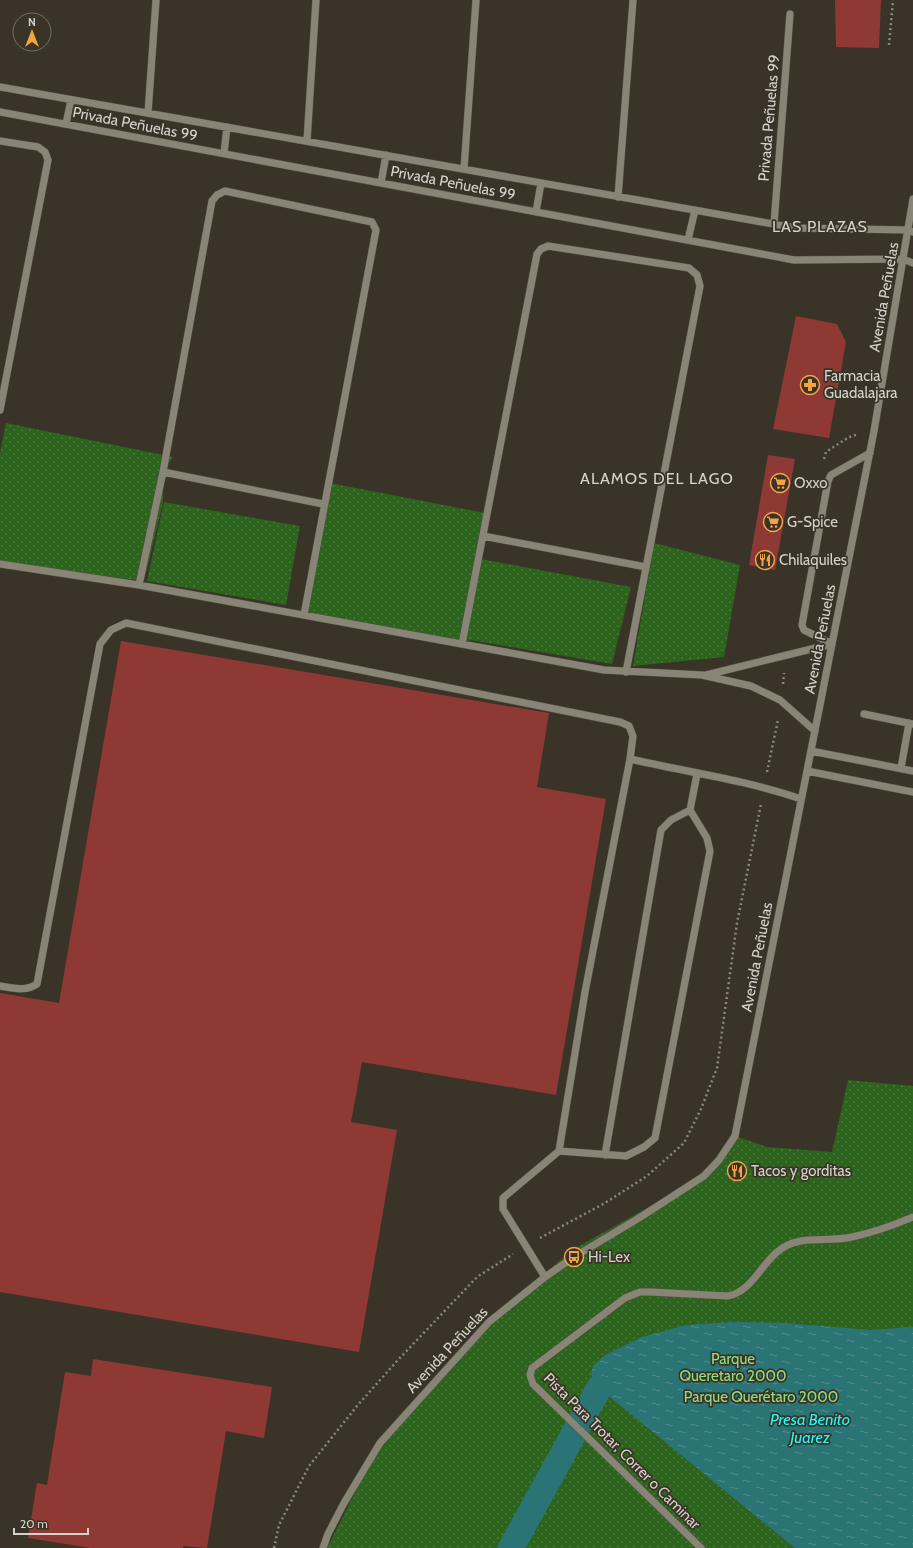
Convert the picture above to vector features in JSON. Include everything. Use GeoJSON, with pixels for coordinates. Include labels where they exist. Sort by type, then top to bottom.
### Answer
{"type":"FeatureCollection","features":[{"type":"Feature","properties":{"kind":"street","name":"Privada Peñuelas 99"},"geometry":{"type":"LineString","coordinates":[[148,113],[156,0]]}},
{"type":"Feature","properties":{"kind":"street"},"geometry":{"type":"LineString","coordinates":[[307,141],[316,0]]}},
{"type":"Feature","properties":{"kind":"street","name":"Privada Peñuelas 99"},"geometry":{"type":"LineString","coordinates":[[464,169],[476,0]]}},
{"type":"Feature","properties":{"kind":"street"},"geometry":{"type":"LineString","coordinates":[[618,196],[633,0]]}},
{"type":"Feature","properties":{"kind":"street","name":"Privada Peñuelas 99"},"geometry":{"type":"LineString","coordinates":[[774,224],[790,14]]}},
{"type":"Feature","properties":{"kind":"street","name":"Privada Peñuelas 99"},"geometry":{"type":"LineString","coordinates":[[0,87],[796,228],[911,231]]}},
{"type":"Feature","properties":{"kind":"street"},"geometry":{"type":"LineString","coordinates":[[66,124],[71,100]]}},
{"type":"Feature","properties":{"kind":"street","name":"Privada Peñuelas 99"},"geometry":{"type":"LineString","coordinates":[[0,112],[794,260],[903,259]]}},
{"type":"Feature","properties":{"kind":"street"},"geometry":{"type":"LineString","coordinates":[[224,153],[227,127]]}},
{"type":"Feature","properties":{"kind":"street"},"geometry":{"type":"LineString","coordinates":[[0,141],[38,147],[46,152],[48,160],[0,410]]}},
{"type":"Feature","properties":{"kind":"street"},"geometry":{"type":"LineString","coordinates":[[381,183],[386,156]]}},
{"type":"Feature","properties":{"kind":"street"},"geometry":{"type":"LineString","coordinates":[[536,212],[541,183]]}},
{"type":"Feature","properties":{"kind":"street"},"geometry":{"type":"LineString","coordinates":[[139,585],[162,472],[212,202],[217,195],[225,191],[372,222],[376,230],[323,504],[304,615]]}},
{"type":"Feature","properties":{"kind":"street","name":"Avenida Peñuelas"},"geometry":{"type":"LineString","coordinates":[[323,1548],[328,1534],[344,1503],[380,1443],[489,1322],[545,1277],[574,1257],[704,1176],[719,1160],[735,1136],[870,453],[903,259],[911,231],[913,200]]}},
{"type":"Feature","properties":{"kind":"street"},"geometry":{"type":"LineString","coordinates":[[688,240],[695,210]]}},
{"type":"Feature","properties":{"kind":"street"},"geometry":{"type":"LineString","coordinates":[[462,644],[537,254],[541,249],[548,246],[689,268],[696,274],[700,286],[626,672]]}},
{"type":"Feature","properties":{"kind":"street"},"geometry":{"type":"LineString","coordinates":[[903,259],[913,263]]}},
{"type":"Feature","properties":{"kind":"street"},"geometry":{"type":"LineString","coordinates":[[832,644],[804,630],[802,625],[828,481],[831,475],[870,453]]}},
{"type":"Feature","properties":{"kind":"street"},"geometry":{"type":"LineString","coordinates":[[162,472],[323,504]]}},
{"type":"Feature","properties":{"kind":"street"},"geometry":{"type":"LineString","coordinates":[[483,536],[646,567]]}},
{"type":"Feature","properties":{"kind":"street"},"geometry":{"type":"LineString","coordinates":[[0,564],[139,585],[604,670],[702,676],[751,686],[780,700],[815,731]]}},
{"type":"Feature","properties":{"kind":"street"},"geometry":{"type":"LineString","coordinates":[[0,986],[23,990],[31,988],[37,984],[100,644],[111,630],[126,623],[620,722],[629,726],[633,736],[630,759],[585,992],[559,1151],[503,1198],[502,1209],[545,1277]]}},
{"type":"Feature","properties":{"kind":"street"},"geometry":{"type":"LineString","coordinates":[[702,676],[832,644]]}},
{"type":"Feature","properties":{"kind":"street"},"geometry":{"type":"LineString","coordinates":[[864,714],[911,723],[900,768]]}},
{"type":"Feature","properties":{"kind":"street"},"geometry":{"type":"LineString","coordinates":[[811,751],[913,770]]}},
{"type":"Feature","properties":{"kind":"street"},"geometry":{"type":"LineString","coordinates":[[630,759],[764,787],[801,799]]}},
{"type":"Feature","properties":{"kind":"street"},"geometry":{"type":"LineString","coordinates":[[807,771],[913,792]]}},
{"type":"Feature","properties":{"kind":"street"},"geometry":{"type":"LineString","coordinates":[[559,1151],[626,1156],[644,1147],[655,1138],[710,851],[707,838],[690,810],[697,774]]}},
{"type":"Feature","properties":{"kind":"street"},"geometry":{"type":"LineString","coordinates":[[605,1155],[661,830],[671,820],[690,810]]}},
{"type":"Feature","properties":{"kind":"street","name":"Pista Para Trotar, Correr o Caminar"},"geometry":{"type":"LineString","coordinates":[[700,1548],[533,1384],[530,1375],[532,1368],[625,1298],[640,1292],[728,1296],[739,1292],[751,1281],[769,1259],[785,1246],[792,1243],[851,1238],[913,1217]]}},
{"type":"Feature","properties":{"kind":"path"},"geometry":{"type":"LineString","coordinates":[[889,46],[893,0]]}},
{"type":"Feature","properties":{"kind":"green space"},"geometry":{"type":"Polygon","coordinates":[[[6,423],[173,457],[163,472],[163,503],[144,581],[0,563],[0,453],[6,423]]]}},
{"type":"Feature","properties":{"kind":"green space"},"geometry":{"type":"Polygon","coordinates":[[[330,483],[485,513],[461,643],[306,613],[330,483]]]}},
{"type":"Feature","properties":{"kind":"green space"},"geometry":{"type":"Polygon","coordinates":[[[164,502],[300,526],[286,605],[147,581],[164,502]]]}},
{"type":"Feature","properties":{"kind":"green space"},"geometry":{"type":"Polygon","coordinates":[[[654,543],[740,565],[724,657],[633,666],[654,543]]]}},
{"type":"Feature","properties":{"kind":"green space"},"geometry":{"type":"Polygon","coordinates":[[[481,559],[631,587],[612,664],[470,640],[463,643],[481,559]]]}},
{"type":"Feature","properties":{"kind":"green space","name":"Parque Querétaro 2000"},"geometry":{"type":"Polygon","coordinates":[[[848,1080],[913,1086],[913,1548],[327,1548],[380,1443],[489,1322],[572,1250],[704,1176],[735,1136],[767,1147],[832,1152],[848,1080]]]}},
{"type":"Feature","properties":{"kind":"water","name":"Presa Benito Juarez"},"geometry":{"type":"Polygon","coordinates":[[[731,1322],[785,1323],[871,1330],[913,1327],[913,1548],[795,1548],[599,1388],[591,1374],[593,1366],[605,1355],[642,1337],[686,1325],[731,1322]]]}},
{"type":"Feature","properties":{"kind":"building"},"geometry":{"type":"Polygon","coordinates":[[[835,0],[881,0],[879,48],[836,47],[835,0]]]}},
{"type":"Feature","properties":{"kind":"building","name":"Farmacia Guadalajara"},"geometry":{"type":"Polygon","coordinates":[[[796,316],[837,324],[846,342],[829,438],[773,429],[796,316]]]}},
{"type":"Feature","properties":{"kind":"building"},"geometry":{"type":"Polygon","coordinates":[[[768,455],[795,459],[775,570],[749,565],[768,455]]]}},
{"type":"Feature","properties":{"kind":"building"},"geometry":{"type":"Polygon","coordinates":[[[121,641],[549,713],[537,787],[606,799],[556,1095],[362,1062],[351,1122],[397,1130],[359,1352],[0,1292],[0,993],[59,1003],[121,641]]]}},
{"type":"Feature","properties":{"kind":"building"},"geometry":{"type":"Polygon","coordinates":[[[93,1359],[272,1387],[264,1438],[226,1431],[207,1548],[183,1546],[183,1548],[90,1548],[28,1538],[37,1483],[47,1485],[65,1372],[91,1376],[93,1359]]]}},
{"type":"Feature","properties":{"kind":"waterway"},"geometry":{"type":"LineString","coordinates":[[511,1548],[599,1388]]}},
{"type":"Feature","properties":{"kind":"place","name":"Farmacia Guadalajara"},"geometry":{"type":"Point","coordinates":[810,385]}},
{"type":"Feature","properties":{"kind":"place","name":"Oxxo"},"geometry":{"type":"Point","coordinates":[780,483]}},
{"type":"Feature","properties":{"kind":"place","name":"G-Spice"},"geometry":{"type":"Point","coordinates":[773,522]}},
{"type":"Feature","properties":{"kind":"place","name":"Chilaquiles"},"geometry":{"type":"Point","coordinates":[765,560]}},
{"type":"Feature","properties":{"kind":"place","name":"Tacos y gorditas"},"geometry":{"type":"Point","coordinates":[737,1171]}},
{"type":"Feature","properties":{"kind":"place","name":"Hi-Lex"},"geometry":{"type":"Point","coordinates":[574,1257]}},
{"type":"Feature","properties":{"kind":"district","name":"LAS PLAZAS"},"geometry":{"type":"Point","coordinates":[820,226]}},
{"type":"Feature","properties":{"kind":"district","name":"ALAMOS DEL LAGO"},"geometry":{"type":"Point","coordinates":[657,478]}},
{"type":"Feature","properties":{"kind":"park label","name":"Parque Queretaro 2000"},"geometry":{"type":"Point","coordinates":[733,1368]}}]}
